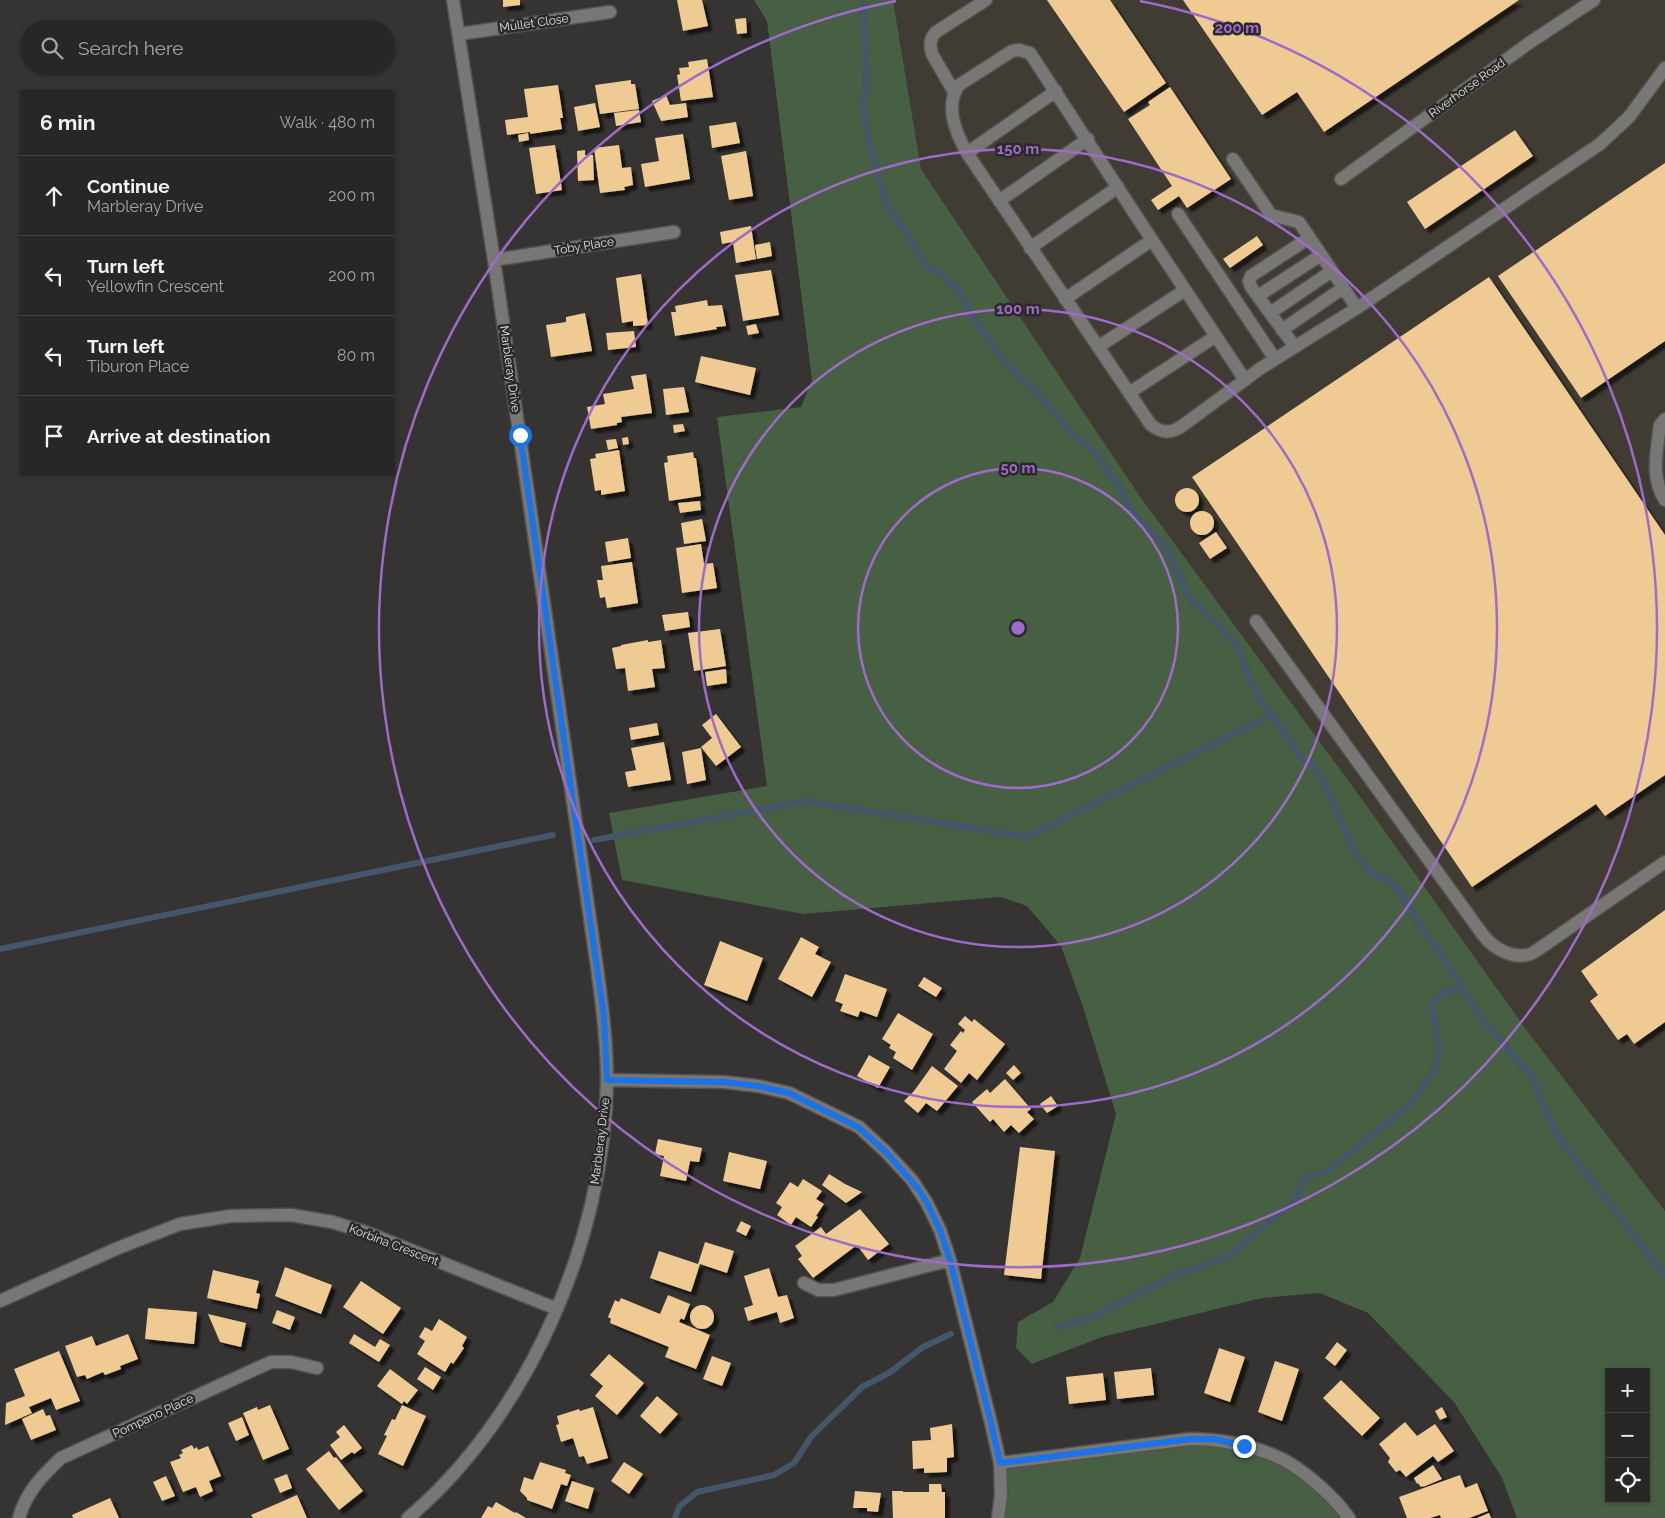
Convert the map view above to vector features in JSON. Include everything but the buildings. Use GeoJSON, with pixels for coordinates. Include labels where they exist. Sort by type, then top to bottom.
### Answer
{"type":"FeatureCollection","features":[{"type":"Feature","properties":{"kind":"street","name":"Marbleray Drive"},"geometry":{"type":"LineString","coordinates":[[408,1518],[450,1477],[497,1418],[527,1369],[557,1309],[575,1264],[592,1199],[600,1159],[607,1080],[604,1016],[599,977],[494,260],[453,0]]}},
{"type":"Feature","properties":{"kind":"street"},"geometry":{"type":"LineString","coordinates":[[954,92],[932,54],[930,47],[932,36],[986,0]]}},
{"type":"Feature","properties":{"kind":"street","name":"Riverhorse Road"},"geometry":{"type":"LineString","coordinates":[[1341,179],[1529,43],[1594,0]]}},
{"type":"Feature","properties":{"kind":"street","name":"Mullet Close"},"geometry":{"type":"LineString","coordinates":[[459,34],[610,12]]}},
{"type":"Feature","properties":{"kind":"street"},"geometry":{"type":"LineString","coordinates":[[1245,380],[1030,53],[1012,50],[959,85],[954,92],[952,100],[955,128],[967,153],[1151,425],[1158,430],[1168,432],[1182,426],[1245,380],[1275,358],[1357,308],[1600,144],[1629,118],[1665,68]]}},
{"type":"Feature","properties":{"kind":"street"},"geometry":{"type":"LineString","coordinates":[[967,153],[1056,91]]}},
{"type":"Feature","properties":{"kind":"street"},"geometry":{"type":"LineString","coordinates":[[998,201],[1088,139]]}},
{"type":"Feature","properties":{"kind":"street"},"geometry":{"type":"LineString","coordinates":[[1232,159],[1269,213],[1297,221],[1357,308]]}},
{"type":"Feature","properties":{"kind":"street"},"geometry":{"type":"LineString","coordinates":[[1030,248],[1118,187]]}},
{"type":"Feature","properties":{"kind":"street"},"geometry":{"type":"LineString","coordinates":[[1178,214],[1275,358]]}},
{"type":"Feature","properties":{"kind":"street","name":"Toby Place"},"geometry":{"type":"LineString","coordinates":[[494,260],[674,232]]}},
{"type":"Feature","properties":{"kind":"street"},"geometry":{"type":"LineString","coordinates":[[1294,347],[1250,284],[1251,276],[1310,238]]}},
{"type":"Feature","properties":{"kind":"street"},"geometry":{"type":"LineString","coordinates":[[1065,299],[1152,240]]}},
{"type":"Feature","properties":{"kind":"street"},"geometry":{"type":"LineString","coordinates":[[1258,296],[1321,254]]}},
{"type":"Feature","properties":{"kind":"street"},"geometry":{"type":"LineString","coordinates":[[1270,313],[1332,271]]}},
{"type":"Feature","properties":{"kind":"street"},"geometry":{"type":"LineString","coordinates":[[1282,330],[1343,288]]}},
{"type":"Feature","properties":{"kind":"street"},"geometry":{"type":"LineString","coordinates":[[1098,347],[1185,290]]}},
{"type":"Feature","properties":{"kind":"street"},"geometry":{"type":"LineString","coordinates":[[1129,393],[1216,336]]}},
{"type":"Feature","properties":{"kind":"street"},"geometry":{"type":"LineString","coordinates":[[1665,419],[1661,423],[1656,472],[1660,490],[1665,500]]}},
{"type":"Feature","properties":{"kind":"street"},"geometry":{"type":"LineString","coordinates":[[1256,620],[1490,944],[1508,953],[1528,956],[1665,862]]}},
{"type":"Feature","properties":{"kind":"street"},"geometry":{"type":"LineString","coordinates":[[607,1080],[724,1082],[758,1086],[789,1093],[858,1127],[886,1152],[919,1190],[927,1203],[940,1230],[950,1260],[1000,1463],[1001,1495],[998,1518]]}},
{"type":"Feature","properties":{"kind":"street","name":"Korbina Crescent"},"geometry":{"type":"LineString","coordinates":[[0,1301],[118,1248],[180,1224],[231,1216],[291,1215],[332,1222],[368,1233],[557,1309]]}},
{"type":"Feature","properties":{"kind":"street"},"geometry":{"type":"LineString","coordinates":[[804,1283],[818,1290],[834,1290],[950,1260]]}},
{"type":"Feature","properties":{"kind":"street","name":"Pompano Place"},"geometry":{"type":"LineString","coordinates":[[19,1518],[32,1487],[61,1458],[271,1362],[291,1362],[317,1368]]}},
{"type":"Feature","properties":{"kind":"street"},"geometry":{"type":"LineString","coordinates":[[1000,1463],[1190,1439],[1215,1439],[1274,1455],[1300,1471],[1321,1488],[1341,1506],[1349,1518]]}},
{"type":"Feature","properties":{"kind":"shaded area"},"geometry":{"type":"Polygon","coordinates":[[[893,0],[1665,0],[1665,1211],[1525,1028],[1364,802],[1139,495],[921,169],[893,0]]]}},
{"type":"Feature","properties":{"kind":"green space"},"geometry":{"type":"Polygon","coordinates":[[[754,0],[893,0],[921,169],[1139,495],[1364,802],[1525,1028],[1665,1211],[1665,1518],[1517,1518],[1502,1478],[1454,1402],[1368,1313],[1320,1293],[1262,1298],[1102,1337],[1032,1364],[1016,1348],[1018,1322],[1053,1302],[1080,1258],[1116,1114],[1083,1007],[1061,946],[1027,906],[1000,897],[803,914],[622,880],[609,813],[767,786],[717,417],[801,407],[812,380],[767,21],[754,0]]]}},
{"type":"Feature","properties":{"kind":"green space"},"geometry":{"type":"Polygon","coordinates":[[[1192,1441],[1244,1447],[1300,1474],[1346,1518],[1002,1518],[1002,1466],[1192,1441]]]}},
{"type":"Feature","properties":{"kind":"waterway"},"geometry":{"type":"LineString","coordinates":[[863,0],[867,87],[862,102],[869,142],[887,206],[911,239],[920,257],[928,267],[939,272],[958,290],[970,312],[1000,355],[1017,375],[1037,393],[1071,433],[1098,456],[1122,492],[1131,510],[1168,549],[1187,594],[1237,645],[1249,679],[1262,702],[1300,756],[1312,765],[1325,784],[1355,854],[1372,873],[1391,882],[1401,893],[1419,924],[1447,963],[1483,1021],[1530,1074],[1558,1137],[1665,1276]]}},
{"type":"Feature","properties":{"kind":"waterway"},"geometry":{"type":"LineString","coordinates":[[594,840],[806,801],[1027,837],[1272,715]]}},
{"type":"Feature","properties":{"kind":"waterway"},"geometry":{"type":"LineString","coordinates":[[0,949],[553,835]]}},
{"type":"Feature","properties":{"kind":"waterway"},"geometry":{"type":"LineString","coordinates":[[1057,1327],[1091,1318],[1183,1272],[1227,1257],[1296,1200],[1303,1179],[1326,1172],[1408,1106],[1433,1073],[1439,1056],[1431,1004],[1443,992],[1464,990]]}},
{"type":"Feature","properties":{"kind":"waterway"},"geometry":{"type":"LineString","coordinates":[[675,1518],[679,1507],[697,1492],[774,1475],[794,1463],[811,1437],[862,1387],[889,1373],[923,1347],[951,1334]]}},
{"type":"Feature","properties":{"kind":"route"},"geometry":{"type":"LineString","coordinates":[[520,435],[604,1016],[607,1080],[724,1082],[758,1086],[789,1093],[858,1127],[886,1152],[919,1190],[940,1230],[950,1260],[1000,1463],[1190,1439],[1215,1439],[1244,1446]]}}]}
